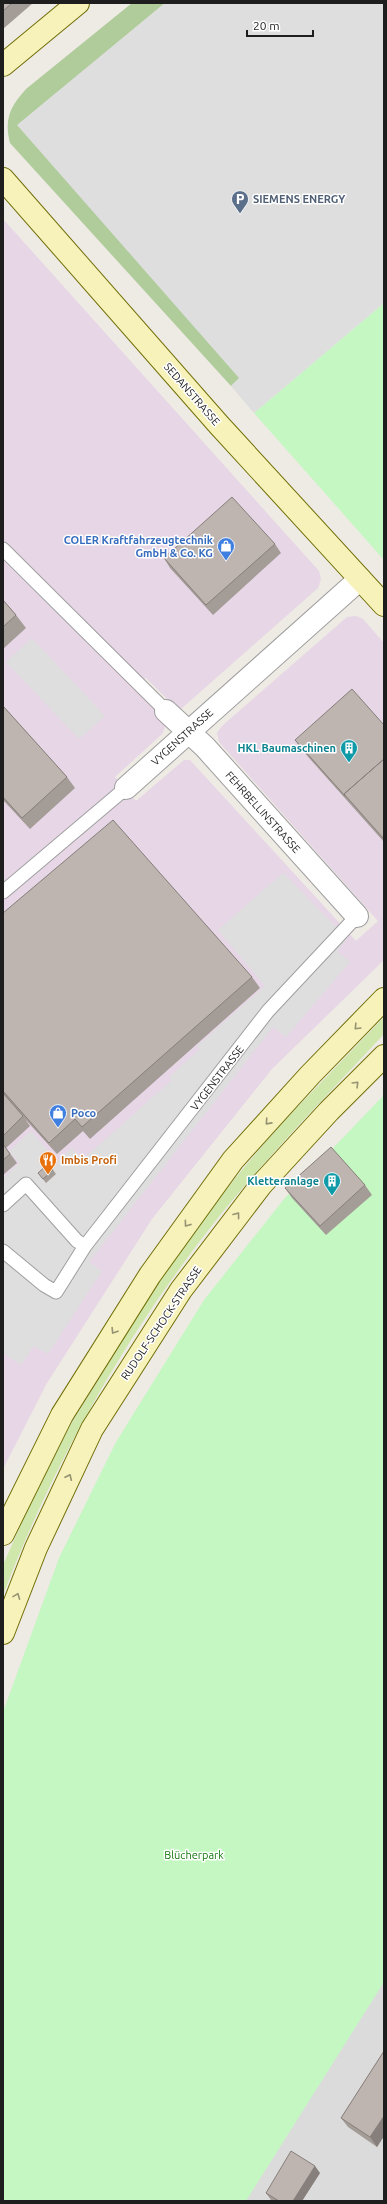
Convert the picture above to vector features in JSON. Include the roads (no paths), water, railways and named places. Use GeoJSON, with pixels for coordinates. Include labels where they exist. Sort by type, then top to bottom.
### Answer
{"type":"FeatureCollection","features":[{"type":"Feature","properties":{"kind":"main road"},"geometry":{"type":"LineString","coordinates":[[3,65],[78,3]]}},
{"type":"Feature","properties":{"kind":"main road","name":"SEDANSTRASSE"},"geometry":{"type":"LineString","coordinates":[[3,179],[219,425],[384,605]]}},
{"type":"Feature","properties":{"kind":"main road"},"geometry":{"type":"LineString","coordinates":[[3,1534],[62,1415],[150,1275],[233,1160],[310,1075],[384,999]]}},
{"type":"Feature","properties":{"kind":"main road","name":"RUDOLF-SCHOCK-STRASSE"},"geometry":{"type":"LineString","coordinates":[[3,1633],[36,1548],[92,1429],[181,1290],[261,1185],[329,1111],[384,1056]]}},
{"type":"Feature","properties":{"kind":"street","name":"VYGENSTRASSE"},"geometry":{"type":"LineString","coordinates":[[126,788],[188,731],[360,579]]}},
{"type":"Feature","properties":{"kind":"street","name":"FEHRBELLINSTRASSE"},"geometry":{"type":"LineString","coordinates":[[166,711],[205,747],[357,916]]}},
{"type":"Feature","properties":{"kind":"lane"},"geometry":{"type":"LineString","coordinates":[[3,549],[166,711]]}},
{"type":"Feature","properties":{"kind":"lane","name":"VYGENSTRASSE"},"geometry":{"type":"LineString","coordinates":[[3,892],[126,788]]}},
{"type":"Feature","properties":{"kind":"lane","name":"VYGENSTRASSE"},"geometry":{"type":"LineString","coordinates":[[3,1251],[44,1285],[56,1292],[85,1246],[268,1011],[357,916]]}},
{"type":"Feature","properties":{"kind":"lane"},"geometry":{"type":"LineString","coordinates":[[3,1205],[26,1184],[76,1241],[85,1246]]}},
{"type":"Feature","properties":{"kind":"place","name":"SIEMENS ENERGY"},"geometry":{"type":"Point","coordinates":[240,214]}},
{"type":"Feature","properties":{"kind":"place","name":"COLER Kraftfahrzeugtechnik GmbH & Co. KG"},"geometry":{"type":"Point","coordinates":[226,561]}},
{"type":"Feature","properties":{"kind":"place","name":"HKL Baumaschinen"},"geometry":{"type":"Point","coordinates":[349,763]}},
{"type":"Feature","properties":{"kind":"place","name":"Poco"},"geometry":{"type":"Point","coordinates":[58,1128]}},
{"type":"Feature","properties":{"kind":"place","name":"Imbis Profi"},"geometry":{"type":"Point","coordinates":[48,1175]}},
{"type":"Feature","properties":{"kind":"place","name":"Kletteranlage"},"geometry":{"type":"Point","coordinates":[332,1196]}},
{"type":"Feature","properties":{"kind":"park label","name":"Blücherpark"},"geometry":{"type":"Point","coordinates":[194,1855]}}]}
